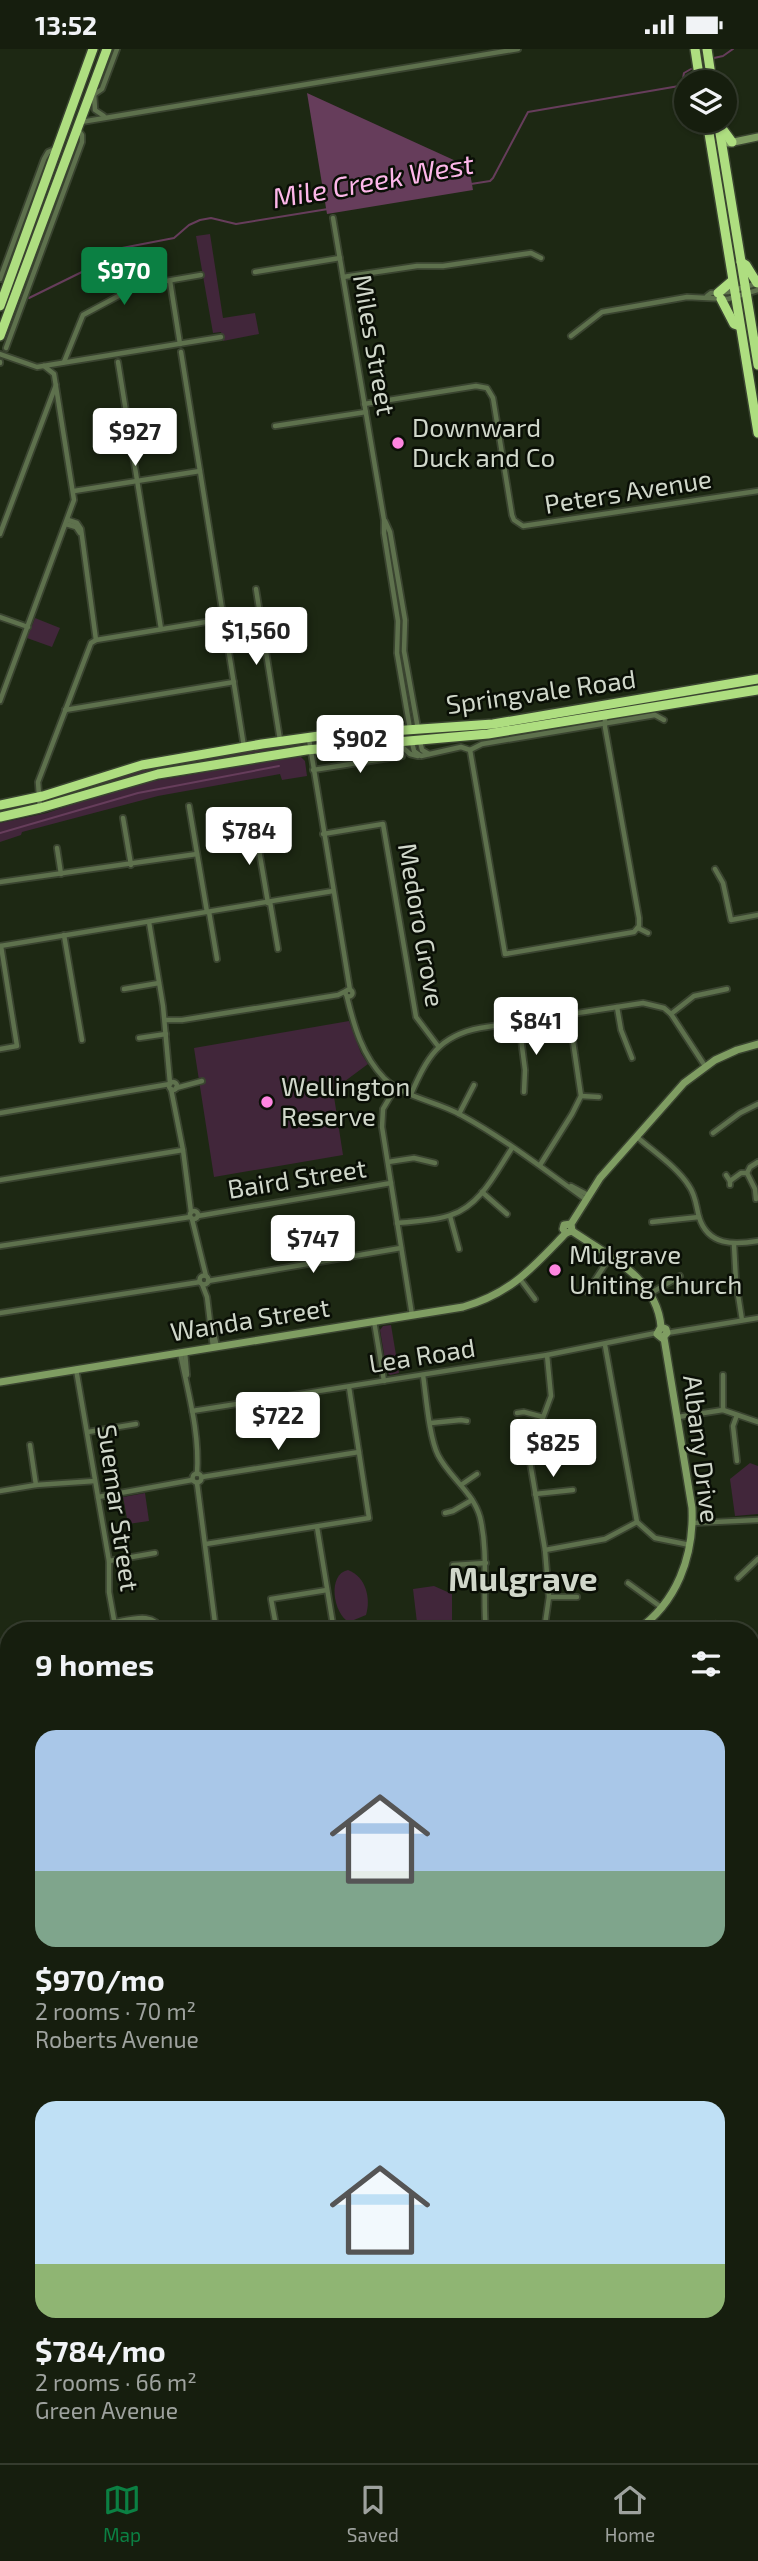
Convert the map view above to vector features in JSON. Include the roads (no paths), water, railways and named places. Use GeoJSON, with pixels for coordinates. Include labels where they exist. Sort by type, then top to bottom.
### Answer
{"type":"FeatureCollection","features":[{"type":"Feature","properties":{"kind":"highway"},"geometry":{"type":"LineString","coordinates":[[0,306],[8,272],[58,148],[93,49]]}},
{"type":"Feature","properties":{"kind":"highway"},"geometry":{"type":"LineString","coordinates":[[0,338],[29,273],[107,49]]}},
{"type":"Feature","properties":{"kind":"highway"},"geometry":{"type":"LineString","coordinates":[[695,49],[698,70]]}},
{"type":"Feature","properties":{"kind":"highway"},"geometry":{"type":"LineString","coordinates":[[707,49],[710,70]]}},
{"type":"Feature","properties":{"kind":"highway"},"geometry":{"type":"LineString","coordinates":[[68,120],[80,122]]}},
{"type":"Feature","properties":{"kind":"highway"},"geometry":{"type":"LineString","coordinates":[[708,133],[758,433]]}},
{"type":"Feature","properties":{"kind":"highway"},"geometry":{"type":"LineString","coordinates":[[723,133],[729,145],[741,262],[758,365]]}},
{"type":"Feature","properties":{"kind":"highway"},"geometry":{"type":"LineString","coordinates":[[741,262],[747,265],[758,283]]}},
{"type":"Feature","properties":{"kind":"highway"},"geometry":{"type":"LineString","coordinates":[[734,289],[719,296],[734,324],[740,326]]}},
{"type":"Feature","properties":{"kind":"highway"},"geometry":{"type":"LineString","coordinates":[[746,293],[758,292]]}},
{"type":"Feature","properties":{"kind":"highway","name":"Springvale Road"},"geometry":{"type":"LineString","coordinates":[[0,805],[38,797],[131,767],[280,741],[605,715],[758,679]]}},
{"type":"Feature","properties":{"kind":"highway","name":"Springvale Road"},"geometry":{"type":"LineString","coordinates":[[0,817],[148,776],[310,749],[500,733],[758,690]]}},
{"type":"Feature","properties":{"kind":"highway"},"geometry":{"type":"LineString","coordinates":[[414,729],[416,742]]}},
{"type":"Feature","properties":{"kind":"street"},"geometry":{"type":"LineString","coordinates":[[106,116],[95,110],[91,97],[102,89],[117,49]]}},
{"type":"Feature","properties":{"kind":"street"},"geometry":{"type":"LineString","coordinates":[[80,122],[518,49]]}},
{"type":"Feature","properties":{"kind":"street"},"geometry":{"type":"LineString","coordinates":[[711,146],[729,145],[758,137]]}},
{"type":"Feature","properties":{"kind":"street","name":"Miles Street"},"geometry":{"type":"LineString","coordinates":[[333,218],[384,520],[398,621],[397,653],[414,729]]}},
{"type":"Feature","properties":{"kind":"street"},"geometry":{"type":"LineString","coordinates":[[343,277],[417,265],[443,266],[531,253],[541,258]]}},
{"type":"Feature","properties":{"kind":"street"},"geometry":{"type":"LineString","coordinates":[[256,272],[340,258]]}},
{"type":"Feature","properties":{"kind":"street"},"geometry":{"type":"LineString","coordinates":[[0,279],[8,272]]}},
{"type":"Feature","properties":{"kind":"street"},"geometry":{"type":"LineString","coordinates":[[6,348],[29,273]]}},
{"type":"Feature","properties":{"kind":"street"},"geometry":{"type":"LineString","coordinates":[[63,363],[83,315],[134,288],[201,275]]}},
{"type":"Feature","properties":{"kind":"street"},"geometry":{"type":"LineString","coordinates":[[170,281],[180,344]]}},
{"type":"Feature","properties":{"kind":"street"},"geometry":{"type":"LineString","coordinates":[[571,336],[603,312],[669,299],[706,296],[712,299],[734,289],[746,293],[758,283]]}},
{"type":"Feature","properties":{"kind":"street"},"geometry":{"type":"LineString","coordinates":[[0,338],[11,335]]}},
{"type":"Feature","properties":{"kind":"street"},"geometry":{"type":"LineString","coordinates":[[0,354],[33,366],[44,366],[221,337]]}},
{"type":"Feature","properties":{"kind":"street"},"geometry":{"type":"LineString","coordinates":[[181,352],[244,747]]}},
{"type":"Feature","properties":{"kind":"street"},"geometry":{"type":"LineString","coordinates":[[118,362],[160,629]]}},
{"type":"Feature","properties":{"kind":"street"},"geometry":{"type":"LineString","coordinates":[[0,701],[74,500],[56,382],[53,372],[44,366]]}},
{"type":"Feature","properties":{"kind":"street"},"geometry":{"type":"LineString","coordinates":[[0,534],[56,382]]}},
{"type":"Feature","properties":{"kind":"street","name":"Peters Avenue"},"geometry":{"type":"LineString","coordinates":[[364,404],[476,386],[488,388],[493,398],[514,520],[528,527],[567,518],[758,491]]}},
{"type":"Feature","properties":{"kind":"street"},"geometry":{"type":"LineString","coordinates":[[47,406],[60,408]]}},
{"type":"Feature","properties":{"kind":"street"},"geometry":{"type":"LineString","coordinates":[[275,426],[366,412]]}},
{"type":"Feature","properties":{"kind":"street"},"geometry":{"type":"LineString","coordinates":[[74,491],[200,471]]}},
{"type":"Feature","properties":{"kind":"street","name":"Miles Street"},"geometry":{"type":"LineString","coordinates":[[384,520],[390,532],[405,620],[404,652],[412,697],[414,729]]}},
{"type":"Feature","properties":{"kind":"street"},"geometry":{"type":"LineString","coordinates":[[67,522],[76,527],[81,537],[98,639]]}},
{"type":"Feature","properties":{"kind":"street"},"geometry":{"type":"LineString","coordinates":[[388,560],[395,559]]}},
{"type":"Feature","properties":{"kind":"street"},"geometry":{"type":"LineString","coordinates":[[256,589],[280,741]]}},
{"type":"Feature","properties":{"kind":"street"},"geometry":{"type":"LineString","coordinates":[[394,592],[400,591]]}},
{"type":"Feature","properties":{"kind":"street"},"geometry":{"type":"LineString","coordinates":[[0,617],[28,627]]}},
{"type":"Feature","properties":{"kind":"street"},"geometry":{"type":"LineString","coordinates":[[40,808],[38,782],[89,646],[98,639],[224,619]]}},
{"type":"Feature","properties":{"kind":"street"},"geometry":{"type":"LineString","coordinates":[[398,621],[405,620]]}},
{"type":"Feature","properties":{"kind":"street"},"geometry":{"type":"LineString","coordinates":[[65,708],[234,682]]}},
{"type":"Feature","properties":{"kind":"street"},"geometry":{"type":"LineString","coordinates":[[405,698],[412,697]]}},
{"type":"Feature","properties":{"kind":"street"},"geometry":{"type":"LineString","coordinates":[[470,750],[505,954],[634,932],[638,928],[639,918],[605,715]]}},
{"type":"Feature","properties":{"kind":"street","name":"Springvale Road"},"geometry":{"type":"LineString","coordinates":[[419,756],[463,747],[470,750],[482,744],[605,715],[655,715],[664,720]]}},
{"type":"Feature","properties":{"kind":"street"},"geometry":{"type":"LineString","coordinates":[[308,737],[348,993],[364,1051],[379,1072],[396,1087],[459,1114],[587,1197]]}},
{"type":"Feature","properties":{"kind":"street"},"geometry":{"type":"LineString","coordinates":[[416,742],[414,750],[419,756]]}},
{"type":"Feature","properties":{"kind":"street","name":"Springvale Road"},"geometry":{"type":"LineString","coordinates":[[416,742],[429,754]]}},
{"type":"Feature","properties":{"kind":"street"},"geometry":{"type":"LineString","coordinates":[[398,743],[410,754],[419,756]]}},
{"type":"Feature","properties":{"kind":"street"},"geometry":{"type":"LineString","coordinates":[[313,770],[402,756]]}},
{"type":"Feature","properties":{"kind":"street"},"geometry":{"type":"LineString","coordinates":[[189,806],[217,959]]}},
{"type":"Feature","properties":{"kind":"street"},"geometry":{"type":"LineString","coordinates":[[123,818],[131,865]]}},
{"type":"Feature","properties":{"kind":"street","name":"Medoro Grove"},"geometry":{"type":"LineString","coordinates":[[323,834],[383,824],[415,1017],[438,1046]]}},
{"type":"Feature","properties":{"kind":"street"},"geometry":{"type":"LineString","coordinates":[[255,827],[278,949]]}},
{"type":"Feature","properties":{"kind":"street"},"geometry":{"type":"LineString","coordinates":[[57,848],[61,874]]}},
{"type":"Feature","properties":{"kind":"street"},"geometry":{"type":"LineString","coordinates":[[0,883],[197,855]]}},
{"type":"Feature","properties":{"kind":"street"},"geometry":{"type":"LineString","coordinates":[[715,869],[723,883],[731,920],[758,915]]}},
{"type":"Feature","properties":{"kind":"street"},"geometry":{"type":"LineString","coordinates":[[0,1049],[17,1046],[0,946],[333,892]]}},
{"type":"Feature","properties":{"kind":"street"},"geometry":{"type":"LineString","coordinates":[[149,922],[215,1347]]}},
{"type":"Feature","properties":{"kind":"street"},"geometry":{"type":"LineString","coordinates":[[638,928],[648,933]]}},
{"type":"Feature","properties":{"kind":"street"},"geometry":{"type":"LineString","coordinates":[[64,936],[82,1040]]}},
{"type":"Feature","properties":{"kind":"street"},"geometry":{"type":"LineString","coordinates":[[124,989],[159,983]]}},
{"type":"Feature","properties":{"kind":"street"},"geometry":{"type":"LineString","coordinates":[[671,1014],[694,996],[727,989]]}},
{"type":"Feature","properties":{"kind":"street"},"geometry":{"type":"LineString","coordinates":[[165,1023],[348,993]]}},
{"type":"Feature","properties":{"kind":"street"},"geometry":{"type":"LineString","coordinates":[[411,1094],[425,1063],[438,1046],[469,1030],[652,1003],[671,1014],[705,1066]]}},
{"type":"Feature","properties":{"kind":"street"},"geometry":{"type":"LineString","coordinates":[[617,1007],[621,1030],[632,1058]]}},
{"type":"Feature","properties":{"kind":"street"},"geometry":{"type":"LineString","coordinates":[[540,1165],[581,1095],[569,1014]]}},
{"type":"Feature","properties":{"kind":"street"},"geometry":{"type":"LineString","coordinates":[[519,1023],[525,1070],[524,1092]]}},
{"type":"Feature","properties":{"kind":"street"},"geometry":{"type":"LineString","coordinates":[[139,1038],[166,1034]]}},
{"type":"Feature","properties":{"kind":"street","name":"Wanda Street"},"geometry":{"type":"LineString","coordinates":[[0,1382],[477,1302],[520,1279],[539,1262],[570,1229],[587,1197],[636,1136],[684,1083],[705,1066],[737,1050],[758,1044]]}},
{"type":"Feature","properties":{"kind":"street"},"geometry":{"type":"LineString","coordinates":[[0,1113],[202,1081]]}},
{"type":"Feature","properties":{"kind":"street"},"geometry":{"type":"LineString","coordinates":[[459,1114],[474,1085]]}},
{"type":"Feature","properties":{"kind":"street"},"geometry":{"type":"LineString","coordinates":[[396,1087],[386,1101],[382,1116],[412,1315]]}},
{"type":"Feature","properties":{"kind":"street"},"geometry":{"type":"LineString","coordinates":[[581,1095],[598,1097]]}},
{"type":"Feature","properties":{"kind":"street"},"geometry":{"type":"LineString","coordinates":[[713,1133],[740,1113],[758,1104]]}},
{"type":"Feature","properties":{"kind":"street"},"geometry":{"type":"LineString","coordinates":[[636,1136],[683,1177],[696,1201],[705,1230],[717,1240],[734,1245],[758,1241]]}},
{"type":"Feature","properties":{"kind":"street"},"geometry":{"type":"LineString","coordinates":[[397,1223],[450,1216],[470,1205],[512,1148]]}},
{"type":"Feature","properties":{"kind":"street"},"geometry":{"type":"LineString","coordinates":[[0,1180],[183,1150]]}},
{"type":"Feature","properties":{"kind":"street"},"geometry":{"type":"LineString","coordinates":[[388,1162],[414,1158],[435,1163]]}},
{"type":"Feature","properties":{"kind":"street"},"geometry":{"type":"LineString","coordinates":[[747,1173],[750,1167],[758,1163]]}},
{"type":"Feature","properties":{"kind":"street"},"geometry":{"type":"LineString","coordinates":[[726,1175],[730,1183],[741,1173],[747,1173]]}},
{"type":"Feature","properties":{"kind":"street"},"geometry":{"type":"LineString","coordinates":[[747,1173],[754,1189],[755,1200]]}},
{"type":"Feature","properties":{"kind":"street","name":"Baird Street"},"geometry":{"type":"LineString","coordinates":[[0,1247],[391,1183]]}},
{"type":"Feature","properties":{"kind":"street"},"geometry":{"type":"LineString","coordinates":[[482,1192],[507,1215]]}},
{"type":"Feature","properties":{"kind":"street"},"geometry":{"type":"LineString","coordinates":[[450,1216],[459,1249]]}},
{"type":"Feature","properties":{"kind":"street"},"geometry":{"type":"LineString","coordinates":[[652,1222],[699,1217]]}},
{"type":"Feature","properties":{"kind":"street"},"geometry":{"type":"LineString","coordinates":[[570,1229],[634,1273],[651,1293],[680,1276]]}},
{"type":"Feature","properties":{"kind":"street"},"geometry":{"type":"LineString","coordinates":[[734,1245],[742,1320]]}},
{"type":"Feature","properties":{"kind":"street"},"geometry":{"type":"LineString","coordinates":[[0,1313],[401,1248]]}},
{"type":"Feature","properties":{"kind":"street"},"geometry":{"type":"LineString","coordinates":[[587,1292],[610,1257]]}},
{"type":"Feature","properties":{"kind":"street"},"geometry":{"type":"LineString","coordinates":[[520,1279],[535,1299]]}},
{"type":"Feature","properties":{"kind":"street","name":"Albany Drive"},"geometry":{"type":"LineString","coordinates":[[649,1622],[662,1608],[680,1580],[693,1523],[660,1317],[651,1293]]}},
{"type":"Feature","properties":{"kind":"street","name":"Lea Road"},"geometry":{"type":"LineString","coordinates":[[192,1411],[547,1355],[758,1318]]}},
{"type":"Feature","properties":{"kind":"street"},"geometry":{"type":"LineString","coordinates":[[374,1321],[384,1381]]}},
{"type":"Feature","properties":{"kind":"street"},"geometry":{"type":"LineString","coordinates":[[605,1345],[637,1522],[655,1538],[690,1545]]}},
{"type":"Feature","properties":{"kind":"street"},"geometry":{"type":"LineString","coordinates":[[183,1352],[200,1475]]}},
{"type":"Feature","properties":{"kind":"street"},"geometry":{"type":"LineString","coordinates":[[545,1622],[549,1597],[545,1550],[530,1462],[531,1450],[551,1397],[547,1355]]}},
{"type":"Feature","properties":{"kind":"street","name":"Suemar Street"},"geometry":{"type":"LineString","coordinates":[[78,1369],[109,1560],[109,1593],[114,1622]]}},
{"type":"Feature","properties":{"kind":"street"},"geometry":{"type":"LineString","coordinates":[[423,1375],[436,1451],[446,1469],[471,1500],[480,1518],[486,1563],[486,1622]]}},
{"type":"Feature","properties":{"kind":"street"},"geometry":{"type":"LineString","coordinates":[[723,1375],[723,1409]]}},
{"type":"Feature","properties":{"kind":"street"},"geometry":{"type":"LineString","coordinates":[[206,1544],[369,1518],[349,1387]]}},
{"type":"Feature","properties":{"kind":"street"},"geometry":{"type":"LineString","coordinates":[[677,1417],[723,1409],[758,1422]]}},
{"type":"Feature","properties":{"kind":"street"},"geometry":{"type":"LineString","coordinates":[[517,1413],[543,1417]]}},
{"type":"Feature","properties":{"kind":"street"},"geometry":{"type":"LineString","coordinates":[[737,1415],[733,1426],[737,1461]]}},
{"type":"Feature","properties":{"kind":"street"},"geometry":{"type":"LineString","coordinates":[[431,1423],[461,1420],[467,1422]]}},
{"type":"Feature","properties":{"kind":"street"},"geometry":{"type":"LineString","coordinates":[[88,1432],[136,1424]]}},
{"type":"Feature","properties":{"kind":"street"},"geometry":{"type":"LineString","coordinates":[[538,1431],[564,1439]]}},
{"type":"Feature","properties":{"kind":"street"},"geometry":{"type":"LineString","coordinates":[[30,1445],[36,1485]]}},
{"type":"Feature","properties":{"kind":"street"},"geometry":{"type":"LineString","coordinates":[[99,1497],[194,1481],[200,1475],[359,1452]]}},
{"type":"Feature","properties":{"kind":"street"},"geometry":{"type":"LineString","coordinates":[[461,1485],[477,1474]]}},
{"type":"Feature","properties":{"kind":"street"},"geometry":{"type":"LineString","coordinates":[[0,1491],[36,1485],[95,1481]]}},
{"type":"Feature","properties":{"kind":"street"},"geometry":{"type":"LineString","coordinates":[[194,1481],[206,1544],[215,1622]]}},
{"type":"Feature","properties":{"kind":"street"},"geometry":{"type":"LineString","coordinates":[[535,1494],[573,1490]]}},
{"type":"Feature","properties":{"kind":"street"},"geometry":{"type":"LineString","coordinates":[[445,1513],[471,1500]]}},
{"type":"Feature","properties":{"kind":"street"},"geometry":{"type":"LineString","coordinates":[[693,1523],[758,1520]]}},
{"type":"Feature","properties":{"kind":"street"},"geometry":{"type":"LineString","coordinates":[[545,1550],[606,1539],[637,1522]]}},
{"type":"Feature","properties":{"kind":"street"},"geometry":{"type":"LineString","coordinates":[[317,1527],[332,1622]]}},
{"type":"Feature","properties":{"kind":"street"},"geometry":{"type":"LineString","coordinates":[[109,1560],[155,1553]]}},
{"type":"Feature","properties":{"kind":"street"},"geometry":{"type":"LineString","coordinates":[[738,1578],[758,1559]]}},
{"type":"Feature","properties":{"kind":"street"},"geometry":{"type":"LineString","coordinates":[[453,1565],[486,1563]]}},
{"type":"Feature","properties":{"kind":"street"},"geometry":{"type":"LineString","coordinates":[[628,1583],[662,1608]]}},
{"type":"Feature","properties":{"kind":"street"},"geometry":{"type":"LineString","coordinates":[[275,1622],[271,1599],[327,1590]]}},
{"type":"Feature","properties":{"kind":"street"},"geometry":{"type":"LineString","coordinates":[[549,1597],[577,1597]]}},
{"type":"Feature","properties":{"kind":"street"},"geometry":{"type":"LineString","coordinates":[[114,1622],[147,1617],[158,1622]]}},
{"type":"Feature","properties":{"kind":"water"},"geometry":{"type":"Polygon","coordinates":[[[307,93],[469,167],[473,190],[327,214],[307,93]]]}},
{"type":"Feature","properties":{"kind":"waterway","name":"Mile Creek West"},"geometry":{"type":"LineString","coordinates":[[714,58],[733,49]]}},
{"type":"Feature","properties":{"kind":"waterway","name":"Mile Creek West"},"geometry":{"type":"LineString","coordinates":[[471,184],[490,181],[493,178],[528,112],[679,86],[684,73],[691,69]]}},
{"type":"Feature","properties":{"kind":"waterway","name":"Mile Creek West"},"geometry":{"type":"LineString","coordinates":[[29,298],[90,268],[122,248],[174,238],[189,225],[200,220],[211,218],[236,224],[328,209]]}},
{"type":"Feature","properties":{"kind":"waterway"},"geometry":{"type":"LineString","coordinates":[[0,833],[138,793],[279,766]]}},
{"type":"Feature","properties":{"kind":"place","name":"Downward Duck and Co"},"geometry":{"type":"Point","coordinates":[398,443]}},
{"type":"Feature","properties":{"kind":"place","name":"Wellington Reserve"},"geometry":{"type":"Point","coordinates":[267,1102]}},
{"type":"Feature","properties":{"kind":"place","name":"Mulgrave Uniting Church"},"geometry":{"type":"Point","coordinates":[555,1270]}},
{"type":"Feature","properties":{"kind":"district","name":"Mulgrave"},"geometry":{"type":"Point","coordinates":[523,1579]}}]}
